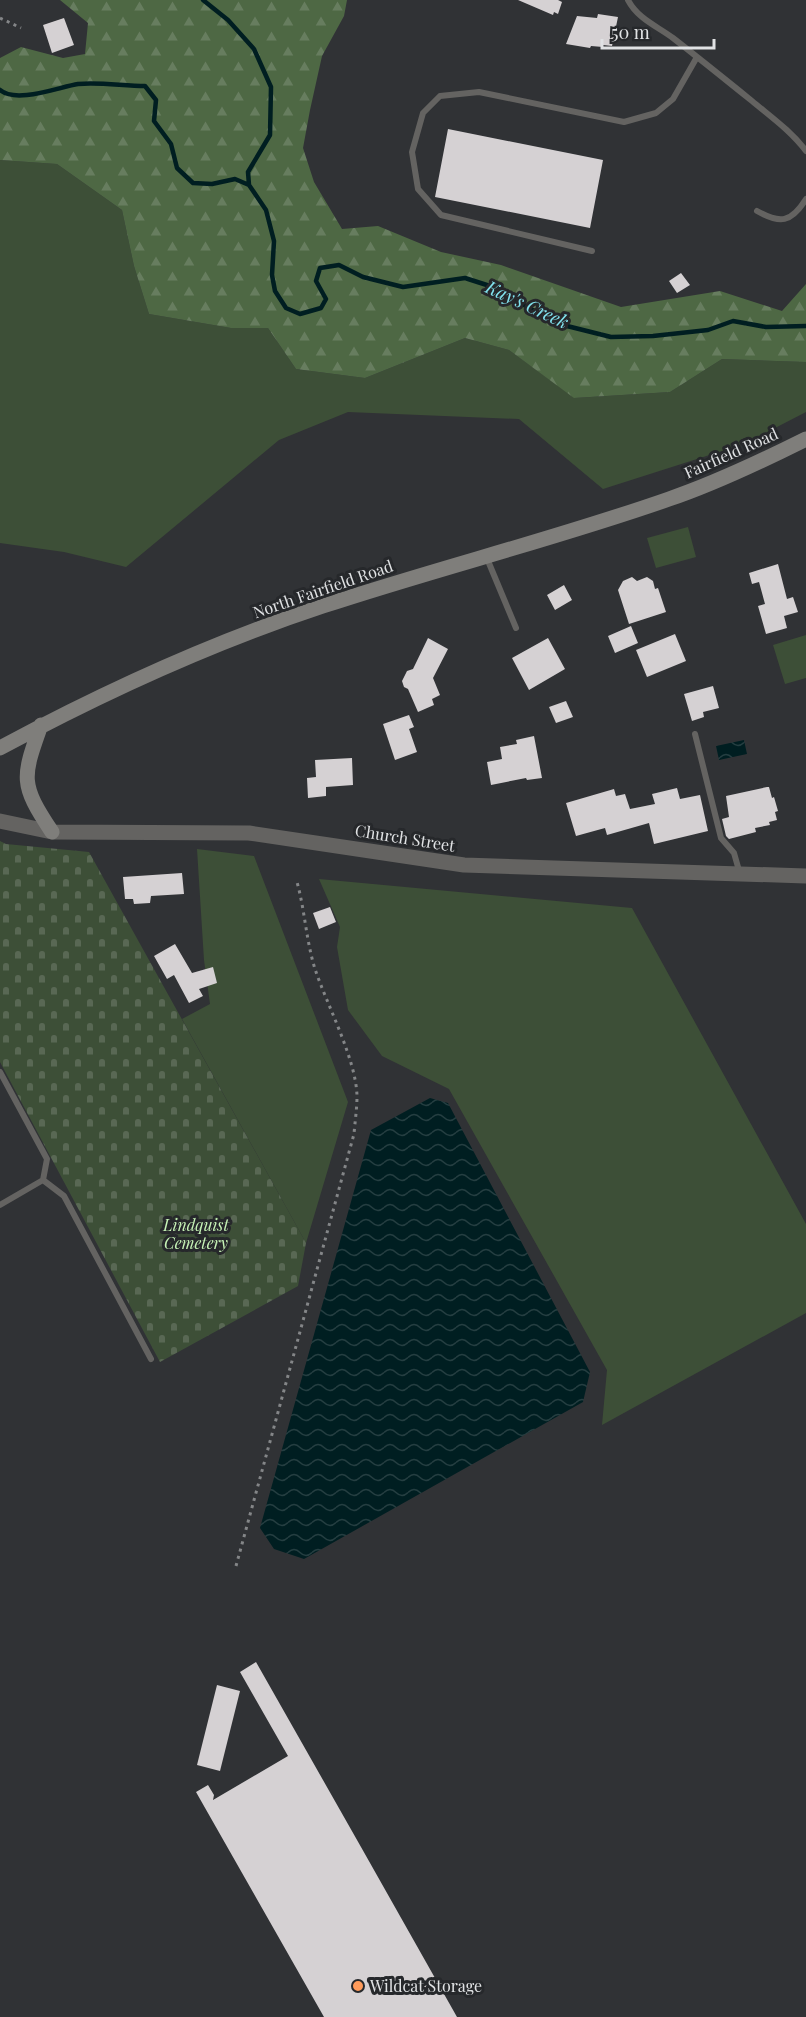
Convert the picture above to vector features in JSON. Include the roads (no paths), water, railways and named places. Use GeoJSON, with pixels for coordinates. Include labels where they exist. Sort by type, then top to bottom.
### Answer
{"type":"FeatureCollection","features":[{"type":"Feature","properties":{"kind":"main road","name":"Fairfield Road"},"geometry":{"type":"LineString","coordinates":[[670,499],[757,463],[806,439]]}},
{"type":"Feature","properties":{"kind":"main road","name":"North Fairfield Road"},"geometry":{"type":"LineString","coordinates":[[0,748],[180,659],[322,606],[670,499]]}},
{"type":"Feature","properties":{"kind":"main road"},"geometry":{"type":"LineString","coordinates":[[41,726],[27,765],[27,779],[29,793],[52,832]]}},
{"type":"Feature","properties":{"kind":"street","name":"Church Street"},"geometry":{"type":"LineString","coordinates":[[0,821],[52,832],[249,833],[464,865],[806,876]]}},
{"type":"Feature","properties":{"kind":"lane"},"geometry":{"type":"LineString","coordinates":[[628,0],[644,20],[698,57],[797,139],[806,151]]}},
{"type":"Feature","properties":{"kind":"lane"},"geometry":{"type":"LineString","coordinates":[[592,251],[441,215],[418,189],[412,152],[423,113],[440,96],[479,92],[624,122],[656,113],[673,99],[698,57]]}},
{"type":"Feature","properties":{"kind":"lane"},"geometry":{"type":"LineString","coordinates":[[757,211],[773,220],[788,218],[797,213],[806,199]]}},
{"type":"Feature","properties":{"kind":"lane"},"geometry":{"type":"LineString","coordinates":[[486,556],[516,628]]}},
{"type":"Feature","properties":{"kind":"lane"},"geometry":{"type":"LineString","coordinates":[[695,734],[721,838],[734,853],[741,875]]}},
{"type":"Feature","properties":{"kind":"lane"},"geometry":{"type":"LineString","coordinates":[[0,1072],[47,1159],[42,1180],[0,1205]]}},
{"type":"Feature","properties":{"kind":"lane"},"geometry":{"type":"LineString","coordinates":[[42,1180],[64,1196],[151,1359]]}},
{"type":"Feature","properties":{"kind":"water"},"geometry":{"type":"Polygon","coordinates":[[[744,740],[747,754],[719,760],[716,746],[744,740]]]}},
{"type":"Feature","properties":{"kind":"water"},"geometry":{"type":"Polygon","coordinates":[[[430,1098],[448,1103],[590,1372],[583,1402],[304,1559],[274,1549],[260,1528],[371,1130],[430,1098]]]}},
{"type":"Feature","properties":{"kind":"waterway","name":"Kay's Creek"},"geometry":{"type":"LineString","coordinates":[[203,0],[228,20],[254,49],[271,87],[270,135],[248,172],[249,185],[266,210],[274,241],[272,275],[275,291],[286,308],[300,314],[321,308],[326,299],[316,281],[320,268],[339,265],[363,277],[403,287],[465,278],[493,287],[555,323],[611,337],[653,336],[708,330],[733,321],[766,327],[806,326]]}},
{"type":"Feature","properties":{"kind":"waterway"},"geometry":{"type":"LineString","coordinates":[[0,90],[7,94],[27,95],[78,84],[145,86],[156,100],[154,121],[171,144],[177,168],[193,183],[212,184],[235,179],[249,185]]}},
{"type":"Feature","properties":{"kind":"place","name":"Wildcat Storage"},"geometry":{"type":"Point","coordinates":[358,1986]}},
{"type":"Feature","properties":{"kind":"park label","name":"Lindquist Cemetery"},"geometry":{"type":"Point","coordinates":[196,1234]}}]}
